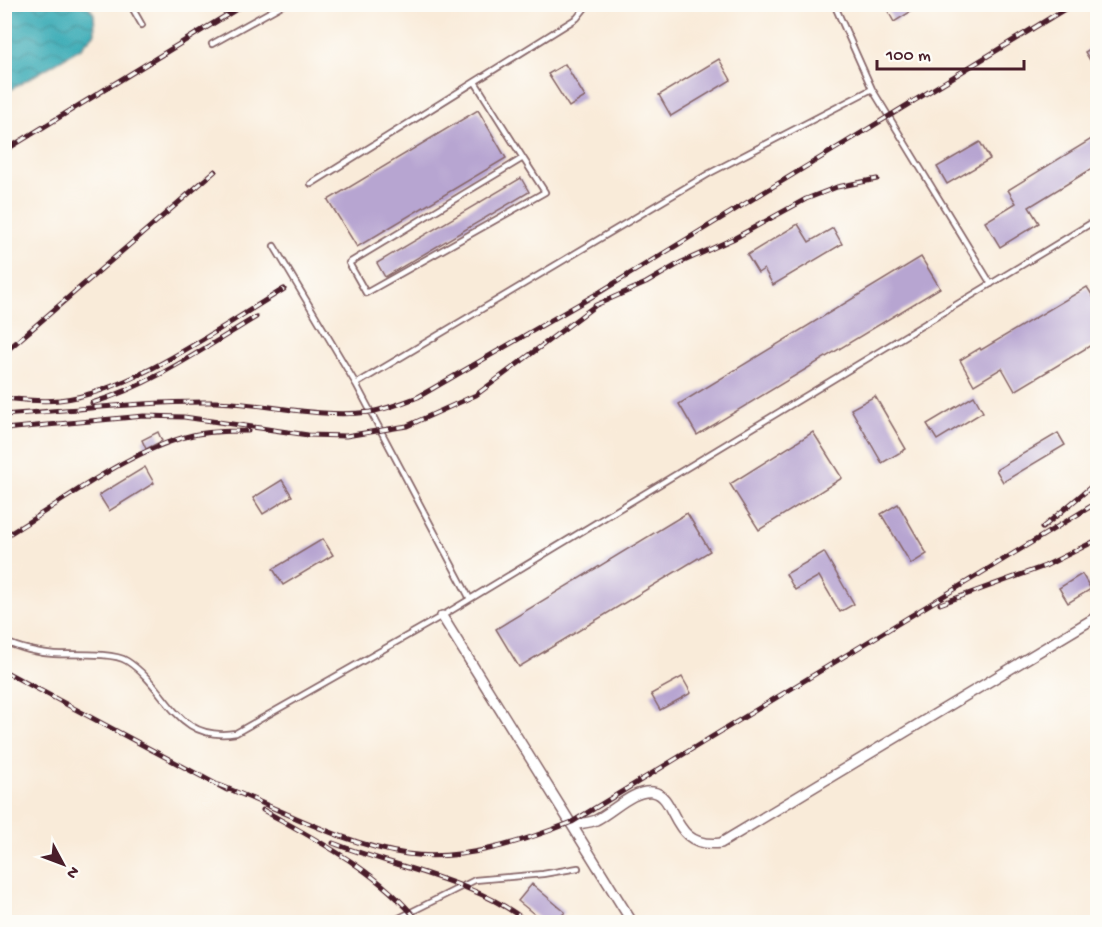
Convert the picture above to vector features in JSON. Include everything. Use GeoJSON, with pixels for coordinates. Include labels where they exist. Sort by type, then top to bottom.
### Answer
{"type":"FeatureCollection","features":[{"type":"Feature","properties":{"kind":"street"},"geometry":{"type":"LineString","coordinates":[[573,825],[594,821],[640,793],[654,792],[663,797],[692,840],[706,845],[720,843],[1098,615]]}},
{"type":"Feature","properties":{"kind":"street"},"geometry":{"type":"LineString","coordinates":[[442,616],[632,922]]}},
{"type":"Feature","properties":{"kind":"lane"},"geometry":{"type":"LineString","coordinates":[[130,4],[142,25]]}},
{"type":"Feature","properties":{"kind":"lane"},"geometry":{"type":"LineString","coordinates":[[212,44],[284,4]]}},
{"type":"Feature","properties":{"kind":"lane"},"geometry":{"type":"LineString","coordinates":[[311,184],[577,18],[588,4]]}},
{"type":"Feature","properties":{"kind":"lane"},"geometry":{"type":"LineString","coordinates":[[834,4],[872,89],[991,284]]}},
{"type":"Feature","properties":{"kind":"lane"},"geometry":{"type":"LineString","coordinates":[[476,82],[524,158],[545,192],[366,293],[349,263],[524,158]]}},
{"type":"Feature","properties":{"kind":"lane"},"geometry":{"type":"LineString","coordinates":[[356,384],[710,173],[872,89]]}},
{"type":"Feature","properties":{"kind":"lane"},"geometry":{"type":"LineString","coordinates":[[4,641],[51,654],[125,659],[149,680],[170,708],[192,727],[215,736],[236,733],[442,616],[1098,219]]}},
{"type":"Feature","properties":{"kind":"lane"},"geometry":{"type":"LineString","coordinates":[[274,246],[356,384],[470,598]]}},
{"type":"Feature","properties":{"kind":"lane"},"geometry":{"type":"LineString","coordinates":[[391,922],[475,880],[543,874],[578,868]]}},
{"type":"Feature","properties":{"kind":"water"},"geometry":{"type":"Polygon","coordinates":[[[5,4],[88,5],[94,14],[95,33],[81,48],[5,93],[5,4]]]}},
{"type":"Feature","properties":{"kind":"building"},"geometry":{"type":"Polygon","coordinates":[[[884,4],[923,4],[894,22],[884,4]]]}},
{"type":"Feature","properties":{"kind":"building"},"geometry":{"type":"Polygon","coordinates":[[[1098,44],[1098,73],[1085,52],[1098,44]]]}},
{"type":"Feature","properties":{"kind":"building"},"geometry":{"type":"Polygon","coordinates":[[[719,59],[731,80],[671,116],[659,95],[719,59]]]}},
{"type":"Feature","properties":{"kind":"building"},"geometry":{"type":"Polygon","coordinates":[[[565,64],[585,97],[569,107],[548,74],[565,64]]]}},
{"type":"Feature","properties":{"kind":"building"},"geometry":{"type":"Polygon","coordinates":[[[478,110],[506,158],[357,247],[328,200],[478,110]]]}},
{"type":"Feature","properties":{"kind":"building"},"geometry":{"type":"Polygon","coordinates":[[[1098,135],[1098,165],[1029,207],[1039,223],[1000,247],[985,222],[1016,203],[1008,190],[1098,135]]]}},
{"type":"Feature","properties":{"kind":"building"},"geometry":{"type":"Polygon","coordinates":[[[980,142],[990,159],[947,184],[937,167],[980,142]]]}},
{"type":"Feature","properties":{"kind":"building"},"geometry":{"type":"Polygon","coordinates":[[[521,178],[529,192],[385,277],[377,263],[521,178]]]}},
{"type":"Feature","properties":{"kind":"building"},"geometry":{"type":"Polygon","coordinates":[[[798,224],[809,242],[833,228],[842,244],[773,285],[764,269],[758,273],[747,255],[798,224]]]}},
{"type":"Feature","properties":{"kind":"building"},"geometry":{"type":"Polygon","coordinates":[[[921,257],[940,288],[697,435],[679,404],[921,257]]]}},
{"type":"Feature","properties":{"kind":"building"},"geometry":{"type":"Polygon","coordinates":[[[1087,287],[1098,304],[1098,341],[1015,391],[1002,368],[974,385],[960,360],[1087,287]]]}},
{"type":"Feature","properties":{"kind":"building"},"geometry":{"type":"Polygon","coordinates":[[[875,396],[906,449],[882,463],[851,409],[875,396]]]}},
{"type":"Feature","properties":{"kind":"building"},"geometry":{"type":"Polygon","coordinates":[[[974,396],[983,412],[937,440],[927,424],[974,396]]]}},
{"type":"Feature","properties":{"kind":"building"},"geometry":{"type":"Polygon","coordinates":[[[158,432],[162,441],[146,449],[142,440],[158,432]]]}},
{"type":"Feature","properties":{"kind":"building"},"geometry":{"type":"Polygon","coordinates":[[[813,432],[842,478],[759,530],[730,484],[813,432]]]}},
{"type":"Feature","properties":{"kind":"building"},"geometry":{"type":"Polygon","coordinates":[[[1058,433],[1065,445],[1003,482],[996,470],[1058,433]]]}},
{"type":"Feature","properties":{"kind":"building"},"geometry":{"type":"Polygon","coordinates":[[[145,467],[154,483],[109,511],[99,495],[145,467]]]}},
{"type":"Feature","properties":{"kind":"building"},"geometry":{"type":"Polygon","coordinates":[[[282,480],[292,496],[263,514],[253,498],[282,480]]]}},
{"type":"Feature","properties":{"kind":"building"},"geometry":{"type":"Polygon","coordinates":[[[898,504],[927,554],[911,564],[881,514],[898,504]]]}},
{"type":"Feature","properties":{"kind":"building"},"geometry":{"type":"Polygon","coordinates":[[[687,513],[710,551],[519,667],[496,629],[687,513]]]}},
{"type":"Feature","properties":{"kind":"building"},"geometry":{"type":"Polygon","coordinates":[[[323,539],[333,555],[283,585],[273,569],[323,539]]]}},
{"type":"Feature","properties":{"kind":"building"},"geometry":{"type":"Polygon","coordinates":[[[824,552],[854,604],[840,612],[819,576],[795,590],[786,574],[824,552]]]}},
{"type":"Feature","properties":{"kind":"building"},"geometry":{"type":"Polygon","coordinates":[[[1082,574],[1091,589],[1068,603],[1059,588],[1082,574]]]}},
{"type":"Feature","properties":{"kind":"building"},"geometry":{"type":"Polygon","coordinates":[[[682,677],[691,693],[660,710],[651,694],[682,677]]]}},
{"type":"Feature","properties":{"kind":"building"},"geometry":{"type":"Polygon","coordinates":[[[532,884],[565,912],[556,922],[544,922],[518,901],[532,884]]]}},
{"type":"Feature","properties":{"kind":"railway"},"geometry":{"type":"LineString","coordinates":[[4,151],[245,4]]}},
{"type":"Feature","properties":{"kind":"railway"},"geometry":{"type":"LineString","coordinates":[[4,415],[189,402],[234,403],[331,414],[351,414],[394,406],[418,397],[600,292],[1073,4]]}},
{"type":"Feature","properties":{"kind":"railway"},"geometry":{"type":"LineString","coordinates":[[4,353],[215,171]]}},
{"type":"Feature","properties":{"kind":"railway"},"geometry":{"type":"LineString","coordinates":[[4,429],[144,416],[184,417],[308,435],[346,436],[407,426],[476,395],[596,305],[646,283],[682,262],[735,238],[806,199],[837,187],[877,179]]}},
{"type":"Feature","properties":{"kind":"railway"},"geometry":{"type":"LineString","coordinates":[[4,398],[59,400],[87,395],[116,385],[205,339],[284,289]]}},
{"type":"Feature","properties":{"kind":"railway"},"geometry":{"type":"LineString","coordinates":[[92,403],[156,376],[256,317]]}},
{"type":"Feature","properties":{"kind":"railway"},"geometry":{"type":"LineString","coordinates":[[4,537],[95,479],[143,453],[193,435],[248,431]]}},
{"type":"Feature","properties":{"kind":"railway"},"geometry":{"type":"LineString","coordinates":[[1042,528],[1098,481]]}},
{"type":"Feature","properties":{"kind":"railway"},"geometry":{"type":"LineString","coordinates":[[219,785],[359,843],[407,854],[428,856],[470,853],[533,837],[572,822],[1098,502]]}},
{"type":"Feature","properties":{"kind":"railway"},"geometry":{"type":"LineString","coordinates":[[940,604],[1045,566],[1093,542]]}},
{"type":"Feature","properties":{"kind":"railway"},"geometry":{"type":"LineString","coordinates":[[4,671],[227,790]]}},
{"type":"Feature","properties":{"kind":"railway"},"geometry":{"type":"LineString","coordinates":[[263,810],[327,846],[367,873],[385,887],[419,922]]}},
{"type":"Feature","properties":{"kind":"railway"},"geometry":{"type":"LineString","coordinates":[[333,843],[460,885],[508,908],[527,922]]}}]}
